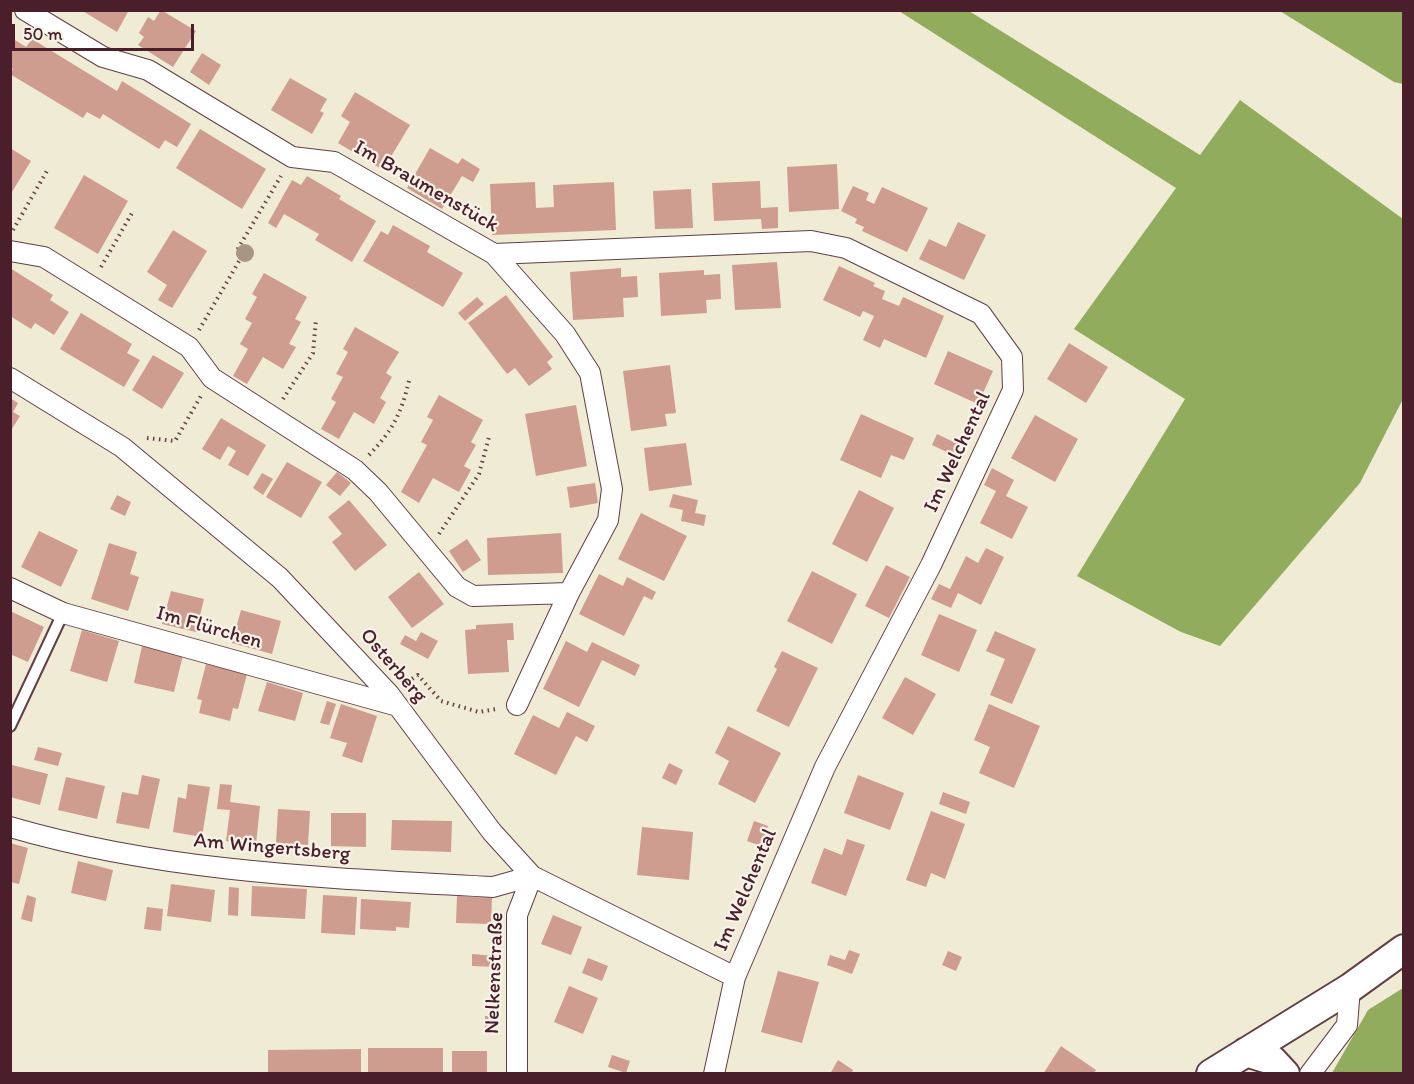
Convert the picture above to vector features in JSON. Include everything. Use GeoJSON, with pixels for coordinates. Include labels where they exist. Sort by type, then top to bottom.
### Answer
{"type":"FeatureCollection","features":[{"type":"Feature","properties":{"kind":"main road"},"geometry":{"type":"LineString","coordinates":[[1211,1074],[1350,988],[1404,949]]}},
{"type":"Feature","properties":{"kind":"main road"},"geometry":{"type":"LineString","coordinates":[[1246,1052],[1272,1060],[1285,1074]]}},
{"type":"Feature","properties":{"kind":"street","name":"Im Braumenstück"},"geometry":{"type":"LineString","coordinates":[[25,10],[103,57],[148,70],[292,157],[334,162],[494,254],[565,334],[590,373],[612,489],[608,520],[569,593],[517,705]]}},
{"type":"Feature","properties":{"kind":"street","name":"Im Welchental"},"geometry":{"type":"LineString","coordinates":[[494,254],[811,241],[846,248],[981,314],[1012,357],[1013,390],[931,565],[825,767],[735,977],[714,1074]]}},
{"type":"Feature","properties":{"kind":"street"},"geometry":{"type":"LineString","coordinates":[[10,251],[44,257],[189,347],[212,378],[356,470],[457,587],[473,596],[569,593]]}},
{"type":"Feature","properties":{"kind":"street","name":"Osterberg"},"geometry":{"type":"LineString","coordinates":[[10,378],[122,447],[280,578],[399,706],[492,832],[532,876],[735,977]]}},
{"type":"Feature","properties":{"kind":"street","name":"Im Flürchen"},"geometry":{"type":"LineString","coordinates":[[10,588],[63,613],[399,706]]}},
{"type":"Feature","properties":{"kind":"street","name":"Am Wingertsberg"},"geometry":{"type":"LineString","coordinates":[[10,827],[40,836],[190,866],[493,887],[532,876]]}},
{"type":"Feature","properties":{"kind":"street","name":"Nelkenstraße"},"geometry":{"type":"LineString","coordinates":[[516,1074],[517,915],[532,876]]}},
{"type":"Feature","properties":{"kind":"street"},"geometry":{"type":"LineString","coordinates":[[1310,1074],[1347,1025],[1350,988]]}},
{"type":"Feature","properties":{"kind":"lane"},"geometry":{"type":"LineString","coordinates":[[10,726],[63,613]]}},
{"type":"Feature","properties":{"kind":"path"},"geometry":{"type":"LineString","coordinates":[[189,347],[242,256],[236,252],[292,157]]}},
{"type":"Feature","properties":{"kind":"path"},"geometry":{"type":"LineString","coordinates":[[10,233],[48,169]]}},
{"type":"Feature","properties":{"kind":"path"},"geometry":{"type":"LineString","coordinates":[[91,286],[132,213]]}},
{"type":"Feature","properties":{"kind":"path"},"geometry":{"type":"LineString","coordinates":[[272,416],[313,353],[316,319]]}},
{"type":"Feature","properties":{"kind":"path"},"geometry":{"type":"LineString","coordinates":[[122,447],[138,437],[175,441],[212,378]]}},
{"type":"Feature","properties":{"kind":"path"},"geometry":{"type":"LineString","coordinates":[[356,470],[392,428],[402,412],[409,381]]}},
{"type":"Feature","properties":{"kind":"path"},"geometry":{"type":"LineString","coordinates":[[427,551],[479,474],[489,437]]}},
{"type":"Feature","properties":{"kind":"path"},"geometry":{"type":"LineString","coordinates":[[418,675],[441,701],[479,712]]}},
{"type":"Feature","properties":{"kind":"green space"},"geometry":{"type":"Polygon","coordinates":[[[899,11],[969,11],[1200,155],[1240,100],[1403,219],[1403,399],[1360,483],[1220,646],[1181,632],[1077,576],[1185,399],[1074,329],[1176,188],[899,11]]]}},
{"type":"Feature","properties":{"kind":"green space"},"geometry":{"type":"Polygon","coordinates":[[[1280,11],[1403,11],[1403,84],[1394,82],[1280,11]]]}},
{"type":"Feature","properties":{"kind":"green space"},"geometry":{"type":"Polygon","coordinates":[[[1403,988],[1403,1073],[1332,1073],[1368,1010],[1403,988]]]}},
{"type":"Feature","properties":{"kind":"building"},"geometry":{"type":"Polygon","coordinates":[[[81,10],[129,10],[117,32],[81,10]]]}},
{"type":"Feature","properties":{"kind":"building"},"geometry":{"type":"Polygon","coordinates":[[[161,10],[196,31],[173,67],[138,45],[144,37],[139,33],[148,17],[154,21],[161,10]]]}},
{"type":"Feature","properties":{"kind":"building"},"geometry":{"type":"Polygon","coordinates":[[[32,39],[117,91],[122,81],[191,124],[177,147],[165,140],[159,149],[103,114],[100,119],[87,112],[83,118],[10,74],[13,69],[10,67],[10,46],[15,40],[26,47],[32,39]]]}},
{"type":"Feature","properties":{"kind":"building"},"geometry":{"type":"Polygon","coordinates":[[[202,53],[221,65],[209,85],[190,72],[202,53]]]}},
{"type":"Feature","properties":{"kind":"building"},"geometry":{"type":"Polygon","coordinates":[[[290,78],[327,99],[320,111],[324,113],[312,134],[271,110],[290,78]]]}},
{"type":"Feature","properties":{"kind":"building"},"geometry":{"type":"Polygon","coordinates":[[[355,92],[410,125],[383,170],[338,143],[350,122],[341,116],[355,92]]]}},
{"type":"Feature","properties":{"kind":"building"},"geometry":{"type":"Polygon","coordinates":[[[200,129],[266,169],[242,209],[176,168],[200,129]]]}},
{"type":"Feature","properties":{"kind":"building"},"geometry":{"type":"Polygon","coordinates":[[[10,148],[31,161],[10,195],[10,148]]]}},
{"type":"Feature","properties":{"kind":"building"},"geometry":{"type":"Polygon","coordinates":[[[430,148],[458,164],[462,158],[480,169],[473,182],[462,176],[442,209],[407,188],[430,148]]]}},
{"type":"Feature","properties":{"kind":"building"},"geometry":{"type":"Polygon","coordinates":[[[837,164],[839,209],[789,212],[787,167],[837,164]]]}},
{"type":"Feature","properties":{"kind":"building"},"geometry":{"type":"Polygon","coordinates":[[[84,175],[128,201],[98,254],[54,228],[84,175]]]}},
{"type":"Feature","properties":{"kind":"building"},"geometry":{"type":"Polygon","coordinates":[[[307,176],[341,196],[339,199],[376,221],[352,262],[315,240],[319,234],[284,214],[276,228],[268,223],[292,180],[301,185],[307,176]]]}},
{"type":"Feature","properties":{"kind":"building"},"geometry":{"type":"Polygon","coordinates":[[[760,181],[761,208],[778,207],[778,228],[762,229],[761,219],[714,221],[712,183],[760,181]]]}},
{"type":"Feature","properties":{"kind":"building"},"geometry":{"type":"Polygon","coordinates":[[[535,182],[536,208],[554,207],[553,185],[614,182],[616,230],[492,235],[490,184],[535,182]]]}},
{"type":"Feature","properties":{"kind":"building"},"geometry":{"type":"Polygon","coordinates":[[[853,186],[869,193],[866,200],[874,204],[882,187],[928,208],[907,252],[862,231],[864,227],[855,223],[857,219],[841,211],[853,186]]]}},
{"type":"Feature","properties":{"kind":"building"},"geometry":{"type":"Polygon","coordinates":[[[691,189],[693,228],[655,229],[653,191],[691,189]]]}},
{"type":"Feature","properties":{"kind":"building"},"geometry":{"type":"Polygon","coordinates":[[[958,222],[986,235],[964,280],[919,259],[929,239],[946,247],[958,222]]]}},
{"type":"Feature","properties":{"kind":"building"},"geometry":{"type":"Polygon","coordinates":[[[393,225],[430,246],[427,252],[463,273],[443,307],[363,261],[381,231],[388,235],[393,225]]]}},
{"type":"Feature","properties":{"kind":"building"},"geometry":{"type":"Polygon","coordinates":[[[173,230],[207,251],[172,308],[158,300],[167,285],[147,272],[173,230]]]}},
{"type":"Feature","properties":{"kind":"building"},"geometry":{"type":"Polygon","coordinates":[[[777,262],[781,308],[735,310],[732,265],[777,262]]]}},
{"type":"Feature","properties":{"kind":"building"},"geometry":{"type":"Polygon","coordinates":[[[839,266],[875,283],[873,286],[885,291],[882,299],[899,306],[903,297],[944,316],[926,358],[884,339],[880,348],[863,340],[874,316],[863,311],[860,317],[823,300],[839,266]]]}},
{"type":"Feature","properties":{"kind":"building"},"geometry":{"type":"Polygon","coordinates":[[[10,268],[53,295],[50,300],[69,312],[54,335],[35,323],[31,329],[10,316],[10,268]]]}},
{"type":"Feature","properties":{"kind":"building"},"geometry":{"type":"Polygon","coordinates":[[[621,268],[621,277],[637,276],[638,297],[623,298],[624,317],[573,320],[570,272],[621,268]]]}},
{"type":"Feature","properties":{"kind":"building"},"geometry":{"type":"Polygon","coordinates":[[[704,270],[704,275],[720,274],[721,299],[706,300],[707,313],[661,316],[659,273],[704,270]]]}},
{"type":"Feature","properties":{"kind":"building"},"geometry":{"type":"Polygon","coordinates":[[[264,273],[307,297],[295,319],[301,322],[289,344],[296,347],[283,369],[263,357],[247,384],[233,376],[248,349],[240,344],[252,323],[245,319],[257,297],[252,294],[264,273]]]}},
{"type":"Feature","properties":{"kind":"building"},"geometry":{"type":"Polygon","coordinates":[[[506,295],[553,357],[547,362],[552,369],[529,386],[515,368],[507,374],[468,323],[506,295]]]}},
{"type":"Feature","properties":{"kind":"building"},"geometry":{"type":"Polygon","coordinates":[[[477,297],[484,304],[465,321],[458,313],[477,297]]]}},
{"type":"Feature","properties":{"kind":"building"},"geometry":{"type":"Polygon","coordinates":[[[81,313],[132,344],[127,353],[140,360],[124,387],[60,349],[81,313]]]}},
{"type":"Feature","properties":{"kind":"building"},"geometry":{"type":"Polygon","coordinates":[[[355,327],[399,352],[386,373],[392,377],[380,398],[386,402],[374,424],[354,412],[339,439],[321,429],[336,402],[331,399],[343,377],[336,374],[348,352],[343,349],[355,327]]]}},
{"type":"Feature","properties":{"kind":"building"},"geometry":{"type":"Polygon","coordinates":[[[1069,343],[1108,367],[1086,403],[1047,379],[1069,343]]]}},
{"type":"Feature","properties":{"kind":"building"},"geometry":{"type":"Polygon","coordinates":[[[948,351],[993,371],[978,404],[934,384],[948,351]]]}},
{"type":"Feature","properties":{"kind":"building"},"geometry":{"type":"Polygon","coordinates":[[[153,355],[184,373],[162,409],[132,390],[153,355]]]}},
{"type":"Feature","properties":{"kind":"building"},"geometry":{"type":"Polygon","coordinates":[[[670,365],[676,413],[665,414],[667,426],[631,431],[623,371],[670,365]]]}},
{"type":"Feature","properties":{"kind":"building"},"geometry":{"type":"Polygon","coordinates":[[[439,395],[483,420],[471,442],[476,445],[464,466],[471,470],[459,492],[433,478],[419,503],[401,492],[427,445],[421,442],[433,420],[427,417],[439,395]]]}},
{"type":"Feature","properties":{"kind":"building"},"geometry":{"type":"Polygon","coordinates":[[[10,398],[18,403],[13,412],[20,416],[10,432],[10,398]]]}},
{"type":"Feature","properties":{"kind":"building"},"geometry":{"type":"Polygon","coordinates":[[[576,405],[587,466],[536,476],[525,414],[576,405]]]}},
{"type":"Feature","properties":{"kind":"building"},"geometry":{"type":"Polygon","coordinates":[[[861,414],[914,438],[904,460],[891,455],[881,478],[840,460],[861,414]]]}},
{"type":"Feature","properties":{"kind":"building"},"geometry":{"type":"Polygon","coordinates":[[[1035,415],[1078,439],[1055,482],[1011,458],[1035,415]]]}},
{"type":"Feature","properties":{"kind":"building"},"geometry":{"type":"Polygon","coordinates":[[[221,418],[266,445],[248,476],[228,465],[236,451],[228,446],[220,460],[202,449],[221,418]]]}},
{"type":"Feature","properties":{"kind":"building"},"geometry":{"type":"Polygon","coordinates":[[[937,434],[960,445],[955,456],[932,445],[937,434]]]}},
{"type":"Feature","properties":{"kind":"building"},"geometry":{"type":"Polygon","coordinates":[[[686,443],[692,485],[649,491],[644,448],[686,443]]]}},
{"type":"Feature","properties":{"kind":"building"},"geometry":{"type":"Polygon","coordinates":[[[287,462],[322,482],[301,518],[266,497],[287,462]]]}},
{"type":"Feature","properties":{"kind":"building"},"geometry":{"type":"Polygon","coordinates":[[[992,468],[1014,480],[1006,496],[1028,507],[1012,539],[980,523],[996,491],[984,485],[992,468]]]}},
{"type":"Feature","properties":{"kind":"building"},"geometry":{"type":"Polygon","coordinates":[[[337,472],[351,483],[340,496],[326,485],[337,472]]]}},
{"type":"Feature","properties":{"kind":"building"},"geometry":{"type":"Polygon","coordinates":[[[262,473],[273,479],[263,495],[253,488],[262,473]]]}},
{"type":"Feature","properties":{"kind":"building"},"geometry":{"type":"Polygon","coordinates":[[[595,483],[598,503],[570,508],[567,487],[595,483]]]}},
{"type":"Feature","properties":{"kind":"building"},"geometry":{"type":"Polygon","coordinates":[[[859,490],[894,508],[867,562],[832,544],[859,490]]]}},
{"type":"Feature","properties":{"kind":"building"},"geometry":{"type":"Polygon","coordinates":[[[673,494],[698,500],[695,513],[706,515],[704,526],[681,521],[683,510],[669,507],[673,494]]]}},
{"type":"Feature","properties":{"kind":"building"},"geometry":{"type":"Polygon","coordinates":[[[117,495],[131,502],[125,516],[110,509],[117,495]]]}},
{"type":"Feature","properties":{"kind":"building"},"geometry":{"type":"Polygon","coordinates":[[[349,500],[387,545],[355,571],[332,542],[342,534],[328,517],[349,500]]]}},
{"type":"Feature","properties":{"kind":"building"},"geometry":{"type":"Polygon","coordinates":[[[641,513],[687,536],[664,581],[618,559],[641,513]]]}},
{"type":"Feature","properties":{"kind":"building"},"geometry":{"type":"Polygon","coordinates":[[[39,531],[78,550],[61,587],[21,567],[39,531]]]}},
{"type":"Feature","properties":{"kind":"building"},"geometry":{"type":"Polygon","coordinates":[[[561,533],[563,573],[488,575],[487,538],[561,533]]]}},
{"type":"Feature","properties":{"kind":"building"},"geometry":{"type":"Polygon","coordinates":[[[467,539],[481,560],[463,572],[449,551],[467,539]]]}},
{"type":"Feature","properties":{"kind":"building"},"geometry":{"type":"Polygon","coordinates":[[[109,543],[137,552],[130,574],[139,577],[128,611],[91,599],[109,543]]]}},
{"type":"Feature","properties":{"kind":"building"},"geometry":{"type":"Polygon","coordinates":[[[986,548],[1004,557],[981,605],[958,593],[951,608],[931,599],[939,584],[950,589],[966,556],[978,563],[986,548]]]}},
{"type":"Feature","properties":{"kind":"building"},"geometry":{"type":"Polygon","coordinates":[[[886,565],[910,577],[889,618],[865,606],[886,565]]]}},
{"type":"Feature","properties":{"kind":"building"},"geometry":{"type":"Polygon","coordinates":[[[812,571],[857,594],[832,644],[787,621],[812,571]]]}},
{"type":"Feature","properties":{"kind":"building"},"geometry":{"type":"Polygon","coordinates":[[[419,572],[444,604],[412,628],[388,597],[419,572]]]}},
{"type":"Feature","properties":{"kind":"building"},"geometry":{"type":"Polygon","coordinates":[[[599,574],[623,586],[627,577],[656,592],[652,600],[644,596],[624,636],[579,614],[599,574]]]}},
{"type":"Feature","properties":{"kind":"building"},"geometry":{"type":"Polygon","coordinates":[[[171,591],[204,599],[196,632],[162,624],[171,591]]]}},
{"type":"Feature","properties":{"kind":"building"},"geometry":{"type":"Polygon","coordinates":[[[241,610],[281,621],[272,654],[232,643],[241,610]]]}},
{"type":"Feature","properties":{"kind":"building"},"geometry":{"type":"Polygon","coordinates":[[[10,611],[44,627],[28,662],[10,654],[10,611]]]}},
{"type":"Feature","properties":{"kind":"building"},"geometry":{"type":"Polygon","coordinates":[[[939,614],[977,630],[959,672],[921,655],[939,614]]]}},
{"type":"Feature","properties":{"kind":"building"},"geometry":{"type":"Polygon","coordinates":[[[513,623],[514,640],[507,640],[509,672],[468,674],[465,630],[476,629],[476,625],[513,623]]]}},
{"type":"Feature","properties":{"kind":"building"},"geometry":{"type":"Polygon","coordinates":[[[82,630],[119,641],[107,682],[70,671],[82,630]]]}},
{"type":"Feature","properties":{"kind":"building"},"geometry":{"type":"Polygon","coordinates":[[[995,631],[1036,649],[1012,704],[990,695],[1005,659],[986,651],[995,631]]]}},
{"type":"Feature","properties":{"kind":"building"},"geometry":{"type":"Polygon","coordinates":[[[421,632],[438,641],[428,659],[400,644],[405,635],[416,641],[421,632]]]}},
{"type":"Feature","properties":{"kind":"building"},"geometry":{"type":"Polygon","coordinates":[[[566,641],[587,652],[592,642],[640,665],[635,676],[602,660],[579,707],[543,689],[566,641]]]}},
{"type":"Feature","properties":{"kind":"building"},"geometry":{"type":"Polygon","coordinates":[[[142,646],[183,655],[174,692],[134,683],[142,646]]]}},
{"type":"Feature","properties":{"kind":"building"},"geometry":{"type":"Polygon","coordinates":[[[782,651],[818,668],[789,727],[756,711],[777,669],[774,667],[782,651]]]}},
{"type":"Feature","properties":{"kind":"building"},"geometry":{"type":"Polygon","coordinates":[[[206,664],[247,674],[238,709],[233,708],[230,721],[199,713],[202,700],[197,699],[206,664]]]}},
{"type":"Feature","properties":{"kind":"building"},"geometry":{"type":"Polygon","coordinates":[[[905,677],[936,694],[913,735],[882,718],[905,677]]]}},
{"type":"Feature","properties":{"kind":"building"},"geometry":{"type":"Polygon","coordinates":[[[267,682],[303,693],[295,721],[258,711],[267,682]]]}},
{"type":"Feature","properties":{"kind":"building"},"geometry":{"type":"Polygon","coordinates":[[[327,701],[336,704],[329,725],[320,723],[327,701]]]}},
{"type":"Feature","properties":{"kind":"building"},"geometry":{"type":"Polygon","coordinates":[[[341,704],[377,716],[362,763],[342,756],[347,743],[330,738],[341,704]]]}},
{"type":"Feature","properties":{"kind":"building"},"geometry":{"type":"Polygon","coordinates":[[[989,704],[1040,726],[1014,788],[979,773],[990,747],[974,740],[989,704]]]}},
{"type":"Feature","properties":{"kind":"building"},"geometry":{"type":"Polygon","coordinates":[[[567,712],[595,726],[587,742],[576,736],[556,775],[514,754],[533,715],[559,728],[567,712]]]}},
{"type":"Feature","properties":{"kind":"building"},"geometry":{"type":"Polygon","coordinates":[[[728,726],[781,753],[755,803],[718,784],[729,761],[715,753],[728,726]]]}},
{"type":"Feature","properties":{"kind":"building"},"geometry":{"type":"Polygon","coordinates":[[[38,747],[62,753],[58,766],[34,760],[38,747]]]}},
{"type":"Feature","properties":{"kind":"building"},"geometry":{"type":"Polygon","coordinates":[[[669,763],[683,770],[676,785],[662,778],[669,763]]]}},
{"type":"Feature","properties":{"kind":"building"},"geometry":{"type":"Polygon","coordinates":[[[12,765],[48,774],[40,805],[10,797],[12,765]]]}},
{"type":"Feature","properties":{"kind":"building"},"geometry":{"type":"Polygon","coordinates":[[[142,775],[160,779],[149,829],[116,823],[122,792],[138,795],[142,775]]]}},
{"type":"Feature","properties":{"kind":"building"},"geometry":{"type":"Polygon","coordinates":[[[858,775],[904,793],[890,830],[844,813],[858,775]]]}},
{"type":"Feature","properties":{"kind":"building"},"geometry":{"type":"Polygon","coordinates":[[[66,777],[105,786],[97,819],[58,810],[66,777]]]}},
{"type":"Feature","properties":{"kind":"building"},"geometry":{"type":"Polygon","coordinates":[[[188,784],[210,787],[202,837],[173,832],[178,797],[186,799],[188,784]]]}},
{"type":"Feature","properties":{"kind":"building"},"geometry":{"type":"Polygon","coordinates":[[[220,784],[232,785],[230,802],[260,806],[256,844],[226,841],[230,810],[217,809],[220,784]]]}},
{"type":"Feature","properties":{"kind":"building"},"geometry":{"type":"Polygon","coordinates":[[[943,792],[970,802],[966,814],[939,804],[943,792]]]}},
{"type":"Feature","properties":{"kind":"building"},"geometry":{"type":"Polygon","coordinates":[[[278,809],[310,811],[308,845],[276,843],[278,809]]]}},
{"type":"Feature","properties":{"kind":"building"},"geometry":{"type":"Polygon","coordinates":[[[931,811],[965,824],[945,879],[931,873],[926,887],[906,880],[931,811]]]}},
{"type":"Feature","properties":{"kind":"building"},"geometry":{"type":"Polygon","coordinates":[[[331,813],[366,813],[366,847],[331,846],[331,813]]]}},
{"type":"Feature","properties":{"kind":"building"},"geometry":{"type":"Polygon","coordinates":[[[392,820],[452,821],[451,852],[391,850],[392,820]]]}},
{"type":"Feature","properties":{"kind":"building"},"geometry":{"type":"Polygon","coordinates":[[[754,821],[768,826],[761,846],[747,841],[754,821]]]}},
{"type":"Feature","properties":{"kind":"building"},"geometry":{"type":"Polygon","coordinates":[[[642,827],[693,832],[689,880],[637,875],[642,827]]]}},
{"type":"Feature","properties":{"kind":"building"},"geometry":{"type":"Polygon","coordinates":[[[847,839],[865,845],[846,896],[811,883],[824,848],[842,855],[847,839]]]}},
{"type":"Feature","properties":{"kind":"building"},"geometry":{"type":"Polygon","coordinates":[[[10,843],[28,848],[19,884],[10,882],[10,843]]]}},
{"type":"Feature","properties":{"kind":"building"},"geometry":{"type":"Polygon","coordinates":[[[78,861],[113,870],[106,901],[71,893],[78,861]]]}},
{"type":"Feature","properties":{"kind":"building"},"geometry":{"type":"Polygon","coordinates":[[[171,884],[215,890],[211,922],[167,916],[171,884]]]}},
{"type":"Feature","properties":{"kind":"building"},"geometry":{"type":"Polygon","coordinates":[[[252,886],[307,889],[305,919],[251,916],[252,886]]]}},
{"type":"Feature","properties":{"kind":"building"},"geometry":{"type":"Polygon","coordinates":[[[229,887],[239,888],[238,916],[228,915],[229,887]]]}},
{"type":"Feature","properties":{"kind":"building"},"geometry":{"type":"Polygon","coordinates":[[[27,895],[36,898],[32,922],[21,919],[27,895]]]}},
{"type":"Feature","properties":{"kind":"building"},"geometry":{"type":"Polygon","coordinates":[[[323,895],[357,897],[355,935],[321,933],[323,895]]]}},
{"type":"Feature","properties":{"kind":"building"},"geometry":{"type":"Polygon","coordinates":[[[457,896],[492,898],[491,924],[456,923],[457,896]]]}},
{"type":"Feature","properties":{"kind":"building"},"geometry":{"type":"Polygon","coordinates":[[[361,899],[411,902],[409,928],[396,927],[396,931],[360,929],[361,899]]]}},
{"type":"Feature","properties":{"kind":"building"},"geometry":{"type":"Polygon","coordinates":[[[147,907],[163,909],[161,931],[144,929],[147,907]]]}},
{"type":"Feature","properties":{"kind":"building"},"geometry":{"type":"Polygon","coordinates":[[[553,915],[582,927],[571,955],[541,944],[553,915]]]}},
{"type":"Feature","properties":{"kind":"building"},"geometry":{"type":"Polygon","coordinates":[[[849,950],[860,954],[852,974],[827,965],[830,955],[845,960],[849,950]]]}},
{"type":"Feature","properties":{"kind":"building"},"geometry":{"type":"Polygon","coordinates":[[[948,951],[962,957],[956,971],[942,965],[948,951]]]}},
{"type":"Feature","properties":{"kind":"building"},"geometry":{"type":"Polygon","coordinates":[[[472,954],[496,956],[496,967],[472,966],[472,954]]]}},
{"type":"Feature","properties":{"kind":"building"},"geometry":{"type":"Polygon","coordinates":[[[588,958],[608,966],[602,981],[582,973],[588,958]]]}},
{"type":"Feature","properties":{"kind":"building"},"geometry":{"type":"Polygon","coordinates":[[[778,971],[819,982],[802,1043],[761,1032],[778,971]]]}},
{"type":"Feature","properties":{"kind":"building"},"geometry":{"type":"Polygon","coordinates":[[[569,986],[598,998],[583,1034],[554,1022],[569,986]]]}},
{"type":"Feature","properties":{"kind":"building"},"geometry":{"type":"Polygon","coordinates":[[[485,1016],[497,1016],[496,1034],[485,1034],[485,1016]]]}},
{"type":"Feature","properties":{"kind":"building"},"geometry":{"type":"Polygon","coordinates":[[[1061,1046],[1096,1070],[1093,1074],[1043,1074],[1061,1046]]]}},
{"type":"Feature","properties":{"kind":"building"},"geometry":{"type":"Polygon","coordinates":[[[368,1048],[443,1048],[443,1074],[368,1074],[368,1048]]]}},
{"type":"Feature","properties":{"kind":"building"},"geometry":{"type":"Polygon","coordinates":[[[361,1049],[361,1074],[268,1074],[268,1050],[361,1049]]]}},
{"type":"Feature","properties":{"kind":"building"},"geometry":{"type":"Polygon","coordinates":[[[452,1051],[487,1051],[487,1074],[452,1074],[452,1051]]]}},
{"type":"Feature","properties":{"kind":"building"},"geometry":{"type":"Polygon","coordinates":[[[612,1055],[630,1061],[626,1073],[608,1067],[612,1055]]]}},
{"type":"Feature","properties":{"kind":"building"},"geometry":{"type":"Polygon","coordinates":[[[838,1060],[853,1070],[851,1074],[830,1074],[838,1060]]]}}]}
